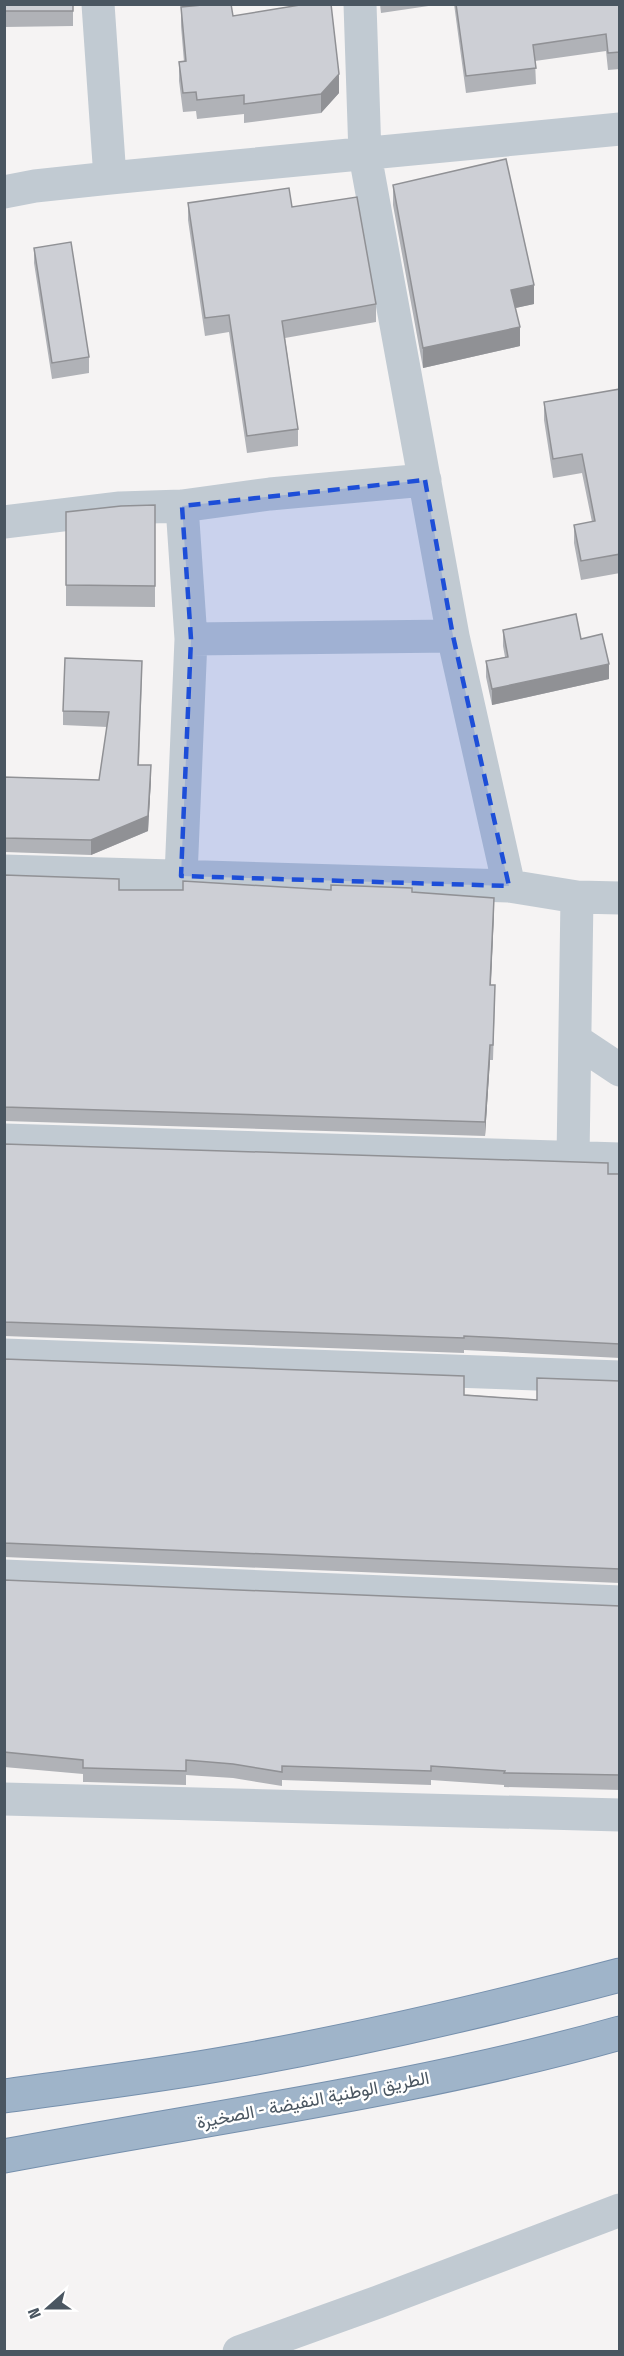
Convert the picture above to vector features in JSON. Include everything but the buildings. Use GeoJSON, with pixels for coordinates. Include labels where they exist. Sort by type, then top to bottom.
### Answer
{"type":"FeatureCollection","features":[{"type":"Feature","properties":{"kind":"highway"},"geometry":{"type":"LineString","coordinates":[[4,2096],[232,2062],[336,2043],[450,2018],[620,1975]]}},
{"type":"Feature","properties":{"kind":"highway","name":"الطريق الوطنية النفيضة - الصخيرة"},"geometry":{"type":"LineString","coordinates":[[4,2156],[214,2120],[377,2088],[492,2065],[620,2033]]}},
{"type":"Feature","properties":{"kind":"street"},"geometry":{"type":"LineString","coordinates":[[98,4],[110,178]]}},
{"type":"Feature","properties":{"kind":"street"},"geometry":{"type":"LineString","coordinates":[[360,4],[365,155],[453,636],[509,886]]}},
{"type":"Feature","properties":{"kind":"street"},"geometry":{"type":"LineString","coordinates":[[4,192],[35,186],[110,178],[620,129]]}},
{"type":"Feature","properties":{"kind":"street"},"geometry":{"type":"LineString","coordinates":[[4,522],[120,508],[182,506],[270,494],[425,480]]}},
{"type":"Feature","properties":{"kind":"street"},"geometry":{"type":"LineString","coordinates":[[181,876],[191,639],[182,506]]}},
{"type":"Feature","properties":{"kind":"street"},"geometry":{"type":"LineString","coordinates":[[191,639],[453,636]]}},
{"type":"Feature","properties":{"kind":"street"},"geometry":{"type":"LineString","coordinates":[[4,871],[509,886],[577,897],[620,898]]}},
{"type":"Feature","properties":{"kind":"street"},"geometry":{"type":"LineString","coordinates":[[573,1158],[577,897]]}},
{"type":"Feature","properties":{"kind":"street"},"geometry":{"type":"LineString","coordinates":[[575,1040],[620,1070]]}},
{"type":"Feature","properties":{"kind":"street"},"geometry":{"type":"LineString","coordinates":[[4,1140],[620,1159]]}},
{"type":"Feature","properties":{"kind":"street"},"geometry":{"type":"LineString","coordinates":[[4,1355],[620,1377]]}},
{"type":"Feature","properties":{"kind":"street"},"geometry":{"type":"LineString","coordinates":[[4,1576],[620,1602]]}},
{"type":"Feature","properties":{"kind":"street"},"geometry":{"type":"LineString","coordinates":[[4,1799],[620,1815]]}},
{"type":"Feature","properties":{"kind":"street"},"geometry":{"type":"LineString","coordinates":[[238,2352],[620,2210]]}},
{"type":"Feature","properties":{"kind":"highlighted area"},"geometry":{"type":"Polygon","coordinates":[[[425,480],[453,636],[509,886],[181,876],[191,639],[182,506],[425,480]]]}}]}
